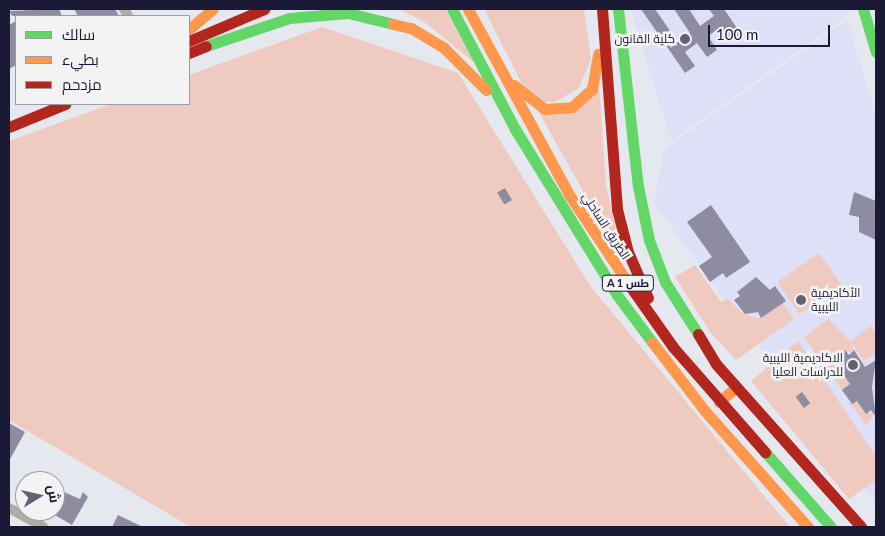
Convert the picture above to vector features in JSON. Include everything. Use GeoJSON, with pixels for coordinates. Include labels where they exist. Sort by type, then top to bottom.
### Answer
{"type":"FeatureCollection","features":[{"type":"Feature","properties":{"kind":"main road"},"geometry":{"type":"LineString","coordinates":[[190,27],[213,9]]}},
{"type":"Feature","properties":{"kind":"main road"},"geometry":{"type":"LineString","coordinates":[[190,41],[264,9]]}},
{"type":"Feature","properties":{"kind":"main road"},"geometry":{"type":"LineString","coordinates":[[190,53],[290,9]]}},
{"type":"Feature","properties":{"kind":"main road","name":"A 1 طس"},"geometry":{"type":"LineString","coordinates":[[452,9],[516,129],[590,254],[638,324],[705,410],[808,527]]}},
{"type":"Feature","properties":{"kind":"main road","name":"الطريق الساحلي"},"geometry":{"type":"LineString","coordinates":[[468,9],[494,60],[570,196],[673,347],[719,402],[831,527]]}},
{"type":"Feature","properties":{"kind":"main road"},"geometry":{"type":"LineString","coordinates":[[494,60],[531,102],[546,109],[572,107],[584,100],[598,75],[592,9]]}},
{"type":"Feature","properties":{"kind":"main road"},"geometry":{"type":"LineString","coordinates":[[602,9],[617,208],[628,252],[673,347]]}},
{"type":"Feature","properties":{"kind":"main road"},"geometry":{"type":"LineString","coordinates":[[618,9],[632,144],[649,240],[679,308],[735,388],[861,527]]}},
{"type":"Feature","properties":{"kind":"main road"},"geometry":{"type":"LineString","coordinates":[[863,9],[873,28],[876,52]]}},
{"type":"Feature","properties":{"kind":"main road"},"geometry":{"type":"LineString","coordinates":[[206,46],[315,14],[380,19],[411,28],[443,47],[471,71],[516,129]]}},
{"type":"Feature","properties":{"kind":"main road"},"geometry":{"type":"LineString","coordinates":[[9,116],[36,105]]}},
{"type":"Feature","properties":{"kind":"main road"},"geometry":{"type":"LineString","coordinates":[[9,127],[63,105]]}},
{"type":"Feature","properties":{"kind":"main road"},"geometry":{"type":"LineString","coordinates":[[719,402],[735,388]]}},
{"type":"Feature","properties":{"kind":"street"},"geometry":{"type":"LineString","coordinates":[[9,508],[43,527]]}},
{"type":"Feature","properties":{"kind":"shaded area"},"geometry":{"type":"Polygon","coordinates":[[[398,9],[445,9],[475,63],[423,21],[398,9]]]}},
{"type":"Feature","properties":{"kind":"shaded area"},"geometry":{"type":"Polygon","coordinates":[[[484,9],[584,9],[591,59],[579,88],[555,102],[545,102],[522,84],[484,9]]]}},
{"type":"Feature","properties":{"kind":"shaded area"},"geometry":{"type":"Polygon","coordinates":[[[631,9],[846,9],[848,15],[671,141],[631,9]]]}},
{"type":"Feature","properties":{"kind":"shaded area","name":"الأكاديمية الليبية"},"geometry":{"type":"Polygon","coordinates":[[[847,21],[876,114],[876,505],[654,203],[664,149],[847,21]]]}},
{"type":"Feature","properties":{"kind":"shaded area"},"geometry":{"type":"Polygon","coordinates":[[[322,27],[458,73],[591,287],[790,527],[191,527],[9,420],[9,141],[108,105],[190,105],[190,75],[322,27]]]}},
{"type":"Feature","properties":{"kind":"shaded area"},"geometry":{"type":"Polygon","coordinates":[[[599,85],[606,185],[619,242],[604,228],[538,111],[558,115],[599,85]]]}},
{"type":"Feature","properties":{"kind":"shaded area"},"geometry":{"type":"Polygon","coordinates":[[[819,253],[841,285],[800,314],[777,282],[819,253]]]}},
{"type":"Feature","properties":{"kind":"shaded area"},"geometry":{"type":"Polygon","coordinates":[[[695,265],[721,302],[728,299],[742,313],[758,319],[782,302],[794,319],[736,360],[711,333],[675,277],[695,265]]]}},
{"type":"Feature","properties":{"kind":"shaded area"},"geometry":{"type":"Polygon","coordinates":[[[828,319],[850,341],[871,326],[876,334],[876,353],[864,361],[851,342],[854,350],[839,355],[850,384],[842,390],[804,337],[828,319]]]}},
{"type":"Feature","properties":{"kind":"shaded area"},"geometry":{"type":"Polygon","coordinates":[[[798,341],[876,457],[876,480],[849,499],[751,381],[798,341]]]}},
{"type":"Feature","properties":{"kind":"shaded area"},"geometry":{"type":"Polygon","coordinates":[[[857,401],[866,413],[876,412],[866,425],[850,403],[857,401]]]}},
{"type":"Feature","properties":{"kind":"building"},"geometry":{"type":"Polygon","coordinates":[[[59,9],[62,15],[12,16],[9,11],[59,9]]]}},
{"type":"Feature","properties":{"kind":"building"},"geometry":{"type":"Polygon","coordinates":[[[74,9],[115,9],[118,15],[77,15],[74,9]]]}},
{"type":"Feature","properties":{"kind":"building"},"geometry":{"type":"Polygon","coordinates":[[[641,9],[655,9],[677,41],[690,33],[674,9],[689,9],[700,26],[714,16],[709,9],[724,9],[741,34],[731,41],[721,27],[708,36],[717,50],[707,57],[697,43],[685,52],[695,66],[685,73],[641,9]]]}},
{"type":"Feature","properties":{"kind":"building"},"geometry":{"type":"Polygon","coordinates":[[[15,22],[15,66],[9,69],[9,25],[15,22]]]}},
{"type":"Feature","properties":{"kind":"building"},"geometry":{"type":"Polygon","coordinates":[[[505,188],[512,200],[504,205],[497,192],[505,188]]]}},
{"type":"Feature","properties":{"kind":"building"},"geometry":{"type":"Polygon","coordinates":[[[854,192],[876,201],[876,240],[859,232],[859,217],[849,215],[854,192]]]}},
{"type":"Feature","properties":{"kind":"building"},"geometry":{"type":"Polygon","coordinates":[[[711,205],[750,262],[726,278],[723,273],[710,282],[699,266],[712,257],[687,222],[711,205]]]}},
{"type":"Feature","properties":{"kind":"building"},"geometry":{"type":"Polygon","coordinates":[[[756,277],[770,290],[775,286],[786,301],[761,318],[758,312],[745,314],[734,300],[740,296],[737,292],[756,277]]]}},
{"type":"Feature","properties":{"kind":"building"},"geometry":{"type":"Polygon","coordinates":[[[845,350],[849,355],[854,350],[865,367],[876,360],[872,387],[876,417],[871,410],[866,414],[857,401],[852,404],[842,390],[850,384],[836,364],[845,350]]]}},
{"type":"Feature","properties":{"kind":"building"},"geometry":{"type":"Polygon","coordinates":[[[802,392],[810,403],[804,408],[796,397],[802,392]]]}},
{"type":"Feature","properties":{"kind":"building"},"geometry":{"type":"Polygon","coordinates":[[[9,423],[25,432],[9,461],[9,423]]]}},
{"type":"Feature","properties":{"kind":"building"},"geometry":{"type":"Polygon","coordinates":[[[83,492],[88,497],[72,525],[65,521],[65,493],[80,499],[83,492]]]}},
{"type":"Feature","properties":{"kind":"building"},"geometry":{"type":"Polygon","coordinates":[[[118,515],[143,527],[112,527],[118,515]]]}},
{"type":"Feature","properties":{"kind":"traffic: fast"},"geometry":{"type":"LineString","coordinates":[[452,9],[515,129],[617,295],[652,342]]}},
{"type":"Feature","properties":{"kind":"traffic: fast"},"geometry":{"type":"LineString","coordinates":[[618,9],[638,186],[649,240],[665,282],[698,334]]}},
{"type":"Feature","properties":{"kind":"traffic: fast"},"geometry":{"type":"LineString","coordinates":[[863,9],[876,52]]}},
{"type":"Feature","properties":{"kind":"traffic: fast"},"geometry":{"type":"LineString","coordinates":[[206,46],[289,18],[348,13],[393,24]]}},
{"type":"Feature","properties":{"kind":"traffic: fast"},"geometry":{"type":"LineString","coordinates":[[765,452],[831,527]]}},
{"type":"Feature","properties":{"kind":"traffic: slow"},"geometry":{"type":"LineString","coordinates":[[190,28],[213,9]]}},
{"type":"Feature","properties":{"kind":"traffic: slow"},"geometry":{"type":"LineString","coordinates":[[468,9],[570,196],[630,286]]}},
{"type":"Feature","properties":{"kind":"traffic: slow"},"geometry":{"type":"LineString","coordinates":[[393,24],[411,28],[443,47],[486,90]]}},
{"type":"Feature","properties":{"kind":"traffic: slow"},"geometry":{"type":"LineString","coordinates":[[514,85],[545,109],[572,107],[592,89],[598,54]]}},
{"type":"Feature","properties":{"kind":"traffic: slow"},"geometry":{"type":"LineString","coordinates":[[652,342],[705,411],[808,527]]}},
{"type":"Feature","properties":{"kind":"traffic: slow"},"geometry":{"type":"LineString","coordinates":[[719,402],[735,388]]}},
{"type":"Feature","properties":{"kind":"traffic: jam"},"geometry":{"type":"LineString","coordinates":[[190,41],[264,9]]}},
{"type":"Feature","properties":{"kind":"traffic: jam"},"geometry":{"type":"LineString","coordinates":[[602,9],[617,209],[628,252],[648,298]]}},
{"type":"Feature","properties":{"kind":"traffic: jam"},"geometry":{"type":"LineString","coordinates":[[190,53],[206,46]]}},
{"type":"Feature","properties":{"kind":"traffic: jam"},"geometry":{"type":"LineString","coordinates":[[9,127],[63,105]]}},
{"type":"Feature","properties":{"kind":"traffic: jam"},"geometry":{"type":"LineString","coordinates":[[630,286],[673,347],[765,452]]}},
{"type":"Feature","properties":{"kind":"traffic: jam"},"geometry":{"type":"LineString","coordinates":[[698,334],[716,364],[861,527]]}},
{"type":"Feature","properties":{"kind":"place","name":"كلية القانون"},"geometry":{"type":"Point","coordinates":[685,39]}},
{"type":"Feature","properties":{"kind":"place","name":"الأكاديمية الليبية"},"geometry":{"type":"Point","coordinates":[801,300]}},
{"type":"Feature","properties":{"kind":"place","name":"الاكاديمية الليبية للدراسات العليا"},"geometry":{"type":"Point","coordinates":[853,365]}}]}
